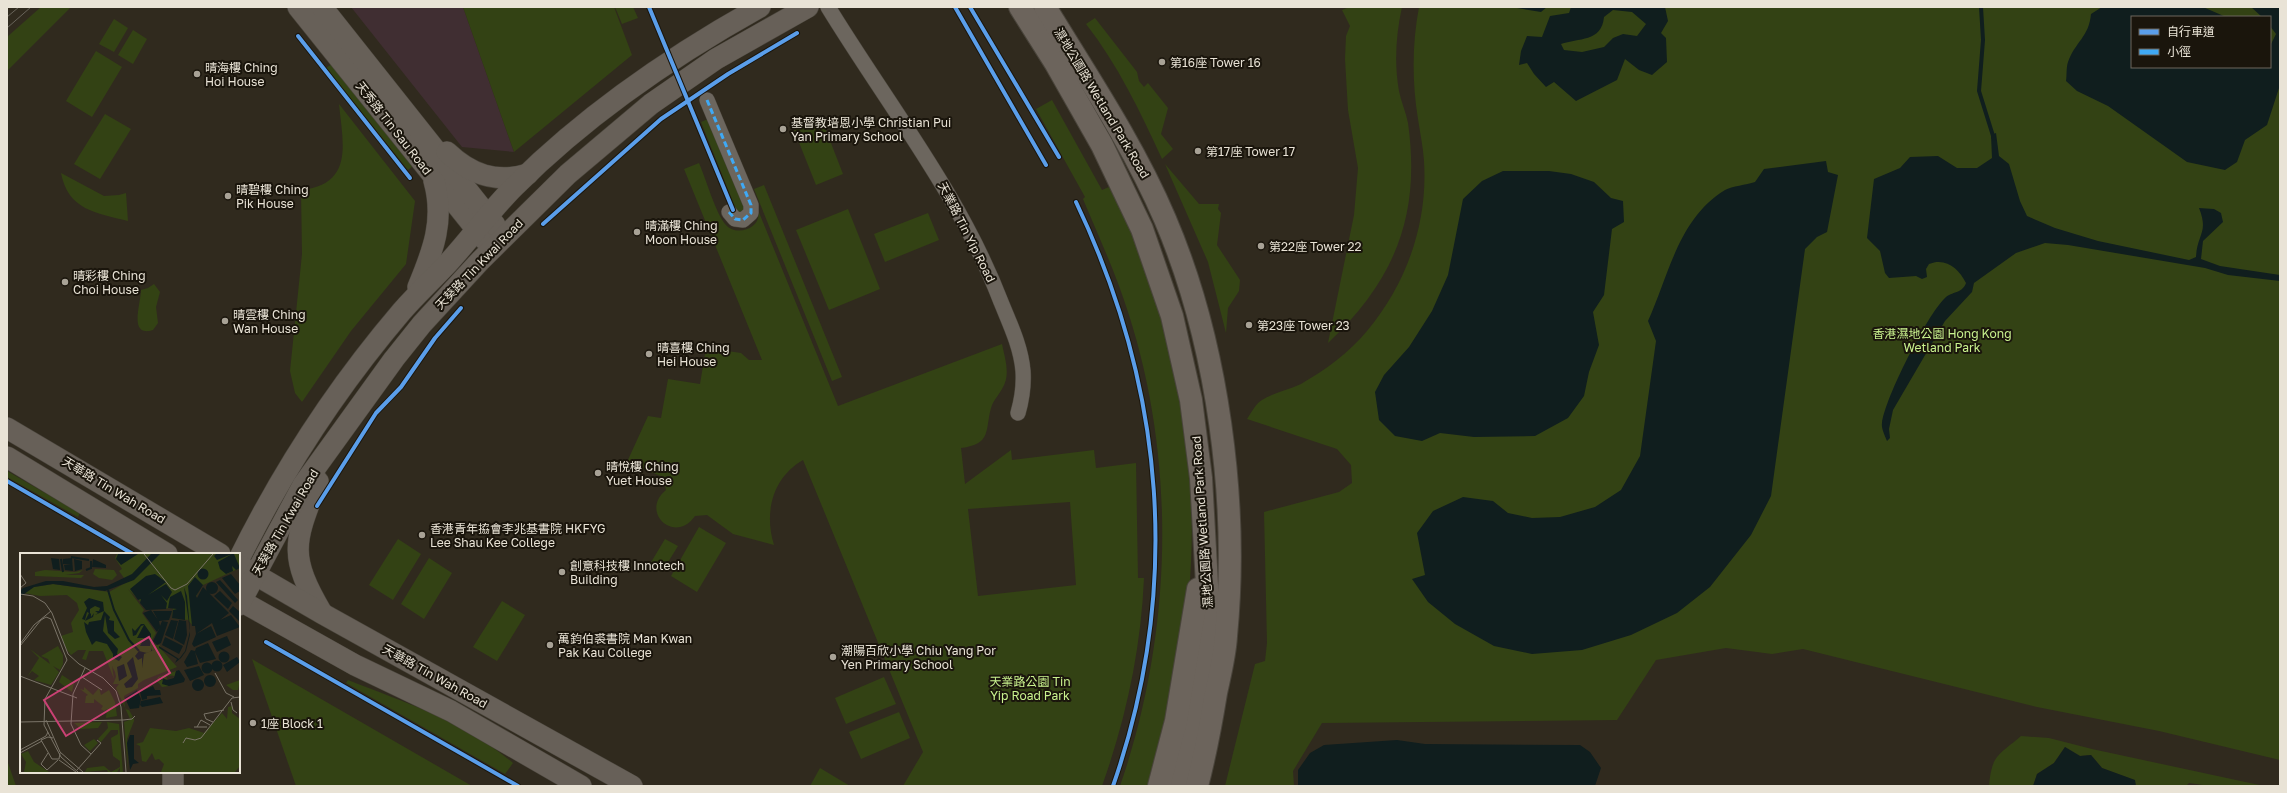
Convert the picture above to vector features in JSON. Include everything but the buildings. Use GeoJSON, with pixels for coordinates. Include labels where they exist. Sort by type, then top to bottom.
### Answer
{"type":"FeatureCollection","features":[{"type":"Feature","properties":{"kind":"main road"},"geometry":{"type":"LineString","coordinates":[[1007,7],[1056,64]]}},
{"type":"Feature","properties":{"kind":"main road","name":"濕地公園路 Wetland Park Road"},"geometry":{"type":"LineString","coordinates":[[1020,7],[1056,64],[1102,145],[1124,188],[1142,229],[1166,294],[1191,400],[1201,478],[1209,620],[1203,678],[1201,731],[1196,786]]}},
{"type":"Feature","properties":{"kind":"main road","name":"濕地公園路 Wetland Park Road"},"geometry":{"type":"LineString","coordinates":[[1045,7],[1124,135],[1146,177],[1172,235],[1196,310],[1215,395],[1226,476],[1230,556],[1225,648],[1201,731],[1180,786]]}},
{"type":"Feature","properties":{"kind":"main road"},"geometry":{"type":"LineString","coordinates":[[1159,786],[1176,720],[1205,544]]}},
{"type":"Feature","properties":{"kind":"main road"},"geometry":{"type":"LineString","coordinates":[[1211,786],[1230,687],[1225,648]]}},
{"type":"Feature","properties":{"kind":"street","name":"天秀路 Tin Sau Road"},"geometry":{"type":"LineString","coordinates":[[298,7],[433,176],[481,222]]}},
{"type":"Feature","properties":{"kind":"street","name":"天秀路 Tin Sau Road"},"geometry":{"type":"LineString","coordinates":[[322,7],[396,101],[481,222],[498,242]]}},
{"type":"Feature","properties":{"kind":"street","name":"天葵路 Tin Kwai Road"},"geometry":{"type":"LineString","coordinates":[[240,558],[285,475],[311,433],[371,349],[414,296],[448,262],[481,222],[528,174],[587,123],[638,84],[703,40],[760,7]]}},
{"type":"Feature","properties":{"kind":"street","name":"天葵路 Tin Kwai Road"},"geometry":{"type":"LineString","coordinates":[[240,602],[247,569],[303,485],[382,375],[422,324],[498,242],[568,174],[651,104],[716,60],[808,7]]}},
{"type":"Feature","properties":{"kind":"street","name":"天業路 Tin Yip Road"},"geometry":{"type":"LineString","coordinates":[[828,7],[949,193],[982,256],[1009,321],[1021,357],[1023,385],[1018,413]]}},
{"type":"Feature","properties":{"kind":"street"},"geometry":{"type":"LineString","coordinates":[[707,100],[751,205],[751,213],[743,220],[735,219],[729,212]]}},
{"type":"Feature","properties":{"kind":"street"},"geometry":{"type":"LineString","coordinates":[[396,101],[429,129],[447,152],[464,167],[490,177],[510,178],[528,174]]}},
{"type":"Feature","properties":{"kind":"street"},"geometry":{"type":"LineString","coordinates":[[414,296],[432,254],[438,232],[438,196],[433,176]]}},
{"type":"Feature","properties":{"kind":"street","name":"天華路 Tin Wah Road"},"geometry":{"type":"LineString","coordinates":[[7,428],[218,553]]}},
{"type":"Feature","properties":{"kind":"street"},"geometry":{"type":"LineString","coordinates":[[323,614],[302,576],[299,565],[298,544],[304,516],[330,449]]}},
{"type":"Feature","properties":{"kind":"street"},"geometry":{"type":"LineString","coordinates":[[7,457],[165,553]]}},
{"type":"Feature","properties":{"kind":"street","name":"天華路 Tin Wah Road"},"geometry":{"type":"LineString","coordinates":[[247,569],[323,614],[632,786]]}},
{"type":"Feature","properties":{"kind":"street","name":"天華路 Tin Wah Road"},"geometry":{"type":"LineString","coordinates":[[240,602],[355,665],[451,711],[581,786]]}},
{"type":"Feature","properties":{"kind":"street"},"geometry":{"type":"LineString","coordinates":[[173,773],[173,786]]}},
{"type":"Feature","properties":{"kind":"shaded area"},"geometry":{"type":"Polygon","coordinates":[[[351,7],[463,7],[514,152],[462,147],[351,7]]]}},
{"type":"Feature","properties":{"kind":"shaded area"},"geometry":{"type":"Polygon","coordinates":[[[1511,7],[1547,7],[1541,12],[1511,7]]]}},
{"type":"Feature","properties":{"kind":"shaded area"},"geometry":{"type":"Polygon","coordinates":[[[1571,7],[1665,7],[1668,21],[1661,33],[1666,38],[1667,62],[1652,75],[1639,70],[1625,59],[1617,80],[1576,101],[1554,82],[1546,87],[1534,74],[1527,63],[1519,65],[1521,51],[1527,36],[1542,37],[1550,16],[1569,13],[1571,7]],[[1613,10],[1604,17],[1599,31],[1588,38],[1561,44],[1564,50],[1582,52],[1604,47],[1613,38],[1623,34],[1637,36],[1646,24],[1632,12],[1613,10]]]}},
{"type":"Feature","properties":{"kind":"shaded area"},"geometry":{"type":"Polygon","coordinates":[[[2102,7],[2203,7],[2224,16],[2131,16],[2131,68],[2271,68],[2271,44],[2276,34],[2271,27],[2271,16],[2261,16],[2251,7],[2280,7],[2280,85],[2267,125],[2245,140],[2237,162],[2225,170],[2187,162],[2108,106],[2077,91],[2066,81],[2067,64],[2074,49],[2088,28],[2091,14],[2102,7]]]}},
{"type":"Feature","properties":{"kind":"shaded area"},"geometry":{"type":"Polygon","coordinates":[[[1996,133],[1999,156],[2009,164],[2020,201],[2027,216],[2055,228],[2098,241],[2189,260],[2196,257],[2203,228],[2202,216],[2199,208],[2214,209],[2221,213],[2223,222],[2203,241],[2201,259],[2220,266],[2280,275],[2280,281],[2228,275],[2205,268],[2068,245],[2045,243],[2016,253],[1974,283],[1972,292],[1945,321],[1893,410],[1889,429],[1890,438],[1887,441],[1882,425],[1885,411],[1899,377],[1918,338],[1937,307],[1945,298],[1962,289],[1966,283],[1956,269],[1946,263],[1941,262],[1929,264],[1926,269],[1927,277],[1922,279],[1916,276],[1889,278],[1885,273],[1880,251],[1867,238],[1874,179],[1900,168],[1910,157],[1938,156],[1957,168],[1977,168],[1992,158],[1991,135],[1996,133]]]}},
{"type":"Feature","properties":{"kind":"shaded area"},"geometry":{"type":"Polygon","coordinates":[[[1826,161],[1828,172],[1838,175],[1827,232],[1817,237],[1805,249],[1771,496],[1751,535],[1710,587],[1677,613],[1631,635],[1582,650],[1532,654],[1494,646],[1455,624],[1428,602],[1412,579],[1425,575],[1417,533],[1433,511],[1463,497],[1493,501],[1508,513],[1532,518],[1560,517],[1595,507],[1621,490],[1640,456],[1656,341],[1648,321],[1669,267],[1686,232],[1696,216],[1709,202],[1725,190],[1755,182],[1764,169],[1826,161]]]}},
{"type":"Feature","properties":{"kind":"shaded area"},"geometry":{"type":"Polygon","coordinates":[[[1503,171],[1549,171],[1571,174],[1594,182],[1611,198],[1623,201],[1624,222],[1612,229],[1604,295],[1593,312],[1599,345],[1589,372],[1584,396],[1568,418],[1535,436],[1474,437],[1440,433],[1422,441],[1395,436],[1379,420],[1375,392],[1384,375],[1409,347],[1432,311],[1448,275],[1463,199],[1482,181],[1503,171]]]}},
{"type":"Feature","properties":{"kind":"shaded area"},"geometry":{"type":"Polygon","coordinates":[[[1397,740],[1425,744],[1580,745],[1590,752],[1601,768],[1595,786],[1298,786],[1298,770],[1310,753],[1324,745],[1397,740]]]}},
{"type":"Feature","properties":{"kind":"shaded area"},"geometry":{"type":"Polygon","coordinates":[[[2065,747],[2080,756],[2091,755],[2102,768],[2135,780],[2136,786],[2033,786],[2037,774],[2054,763],[2065,747]]]}},
{"type":"Feature","properties":{"kind":"green space"},"geometry":{"type":"Polygon","coordinates":[[[41,7],[71,7],[7,71],[7,37],[41,7]]]}},
{"type":"Feature","properties":{"kind":"green space"},"geometry":{"type":"Polygon","coordinates":[[[463,7],[614,7],[632,55],[514,152],[463,7]]]}},
{"type":"Feature","properties":{"kind":"green space"},"geometry":{"type":"Polygon","coordinates":[[[615,7],[633,7],[638,18],[622,24],[615,7]]]}},
{"type":"Feature","properties":{"kind":"green space"},"geometry":{"type":"Polygon","coordinates":[[[1350,7],[1402,7],[1398,28],[1396,59],[1397,80],[1408,123],[1411,156],[1410,187],[1406,216],[1398,244],[1386,270],[1371,295],[1328,343],[1354,215],[1358,168],[1348,110],[1345,59],[1346,36],[1350,26],[1342,10],[1350,7]]]}},
{"type":"Feature","properties":{"kind":"green space","name":"香港濕地公園 Hong Kong Wetland Park"},"geometry":{"type":"Polygon","coordinates":[[[1419,7],[2280,7],[2280,760],[2159,731],[2037,707],[1803,649],[1772,654],[1726,648],[1656,660],[1617,720],[1322,723],[1293,771],[1294,786],[1225,786],[1255,664],[1265,661],[1267,643],[1264,512],[1339,492],[1352,483],[1351,465],[1337,449],[1247,419],[1260,401],[1271,395],[1301,384],[1345,354],[1367,331],[1381,312],[1404,272],[1418,229],[1424,184],[1424,155],[1416,105],[1414,77],[1415,35],[1419,7]]]}},
{"type":"Feature","properties":{"kind":"green space"},"geometry":{"type":"Polygon","coordinates":[[[1095,18],[1137,72],[1139,81],[1144,87],[1148,83],[1168,108],[1161,134],[1173,149],[1162,159],[1137,106],[1118,72],[1086,24],[1095,18]]]}},
{"type":"Feature","properties":{"kind":"green space"},"geometry":{"type":"Polygon","coordinates":[[[114,19],[128,28],[114,52],[99,44],[114,19]]]}},
{"type":"Feature","properties":{"kind":"green space"},"geometry":{"type":"Polygon","coordinates":[[[133,30],[147,39],[133,64],[118,55],[133,30]]]}},
{"type":"Feature","properties":{"kind":"green space"},"geometry":{"type":"Polygon","coordinates":[[[96,51],[122,67],[92,117],[66,101],[96,51]]]}},
{"type":"Feature","properties":{"kind":"green space"},"geometry":{"type":"Polygon","coordinates":[[[332,64],[413,166],[408,170],[326,68],[332,64]]]}},
{"type":"Feature","properties":{"kind":"green space"},"geometry":{"type":"Polygon","coordinates":[[[1052,100],[1102,190],[1109,187],[1133,234],[1151,284],[1166,336],[1178,388],[1186,442],[1191,496],[1192,550],[1188,603],[1177,672],[1149,786],[1120,786],[1138,725],[1151,663],[1159,600],[1162,536],[1160,472],[1152,409],[1138,347],[1119,286],[1083,199],[1085,197],[1036,109],[1052,100]]]}},
{"type":"Feature","properties":{"kind":"green space"},"geometry":{"type":"Polygon","coordinates":[[[339,104],[415,201],[406,264],[351,331],[302,402],[295,393],[290,371],[302,254],[301,190],[318,186],[330,180],[337,171],[341,160],[343,147],[339,104]]]}},
{"type":"Feature","properties":{"kind":"green space"},"geometry":{"type":"Polygon","coordinates":[[[105,114],[131,129],[100,179],[74,164],[105,114]]]}},
{"type":"Feature","properties":{"kind":"green space"},"geometry":{"type":"Polygon","coordinates":[[[708,119],[745,209],[741,213],[737,212],[701,122],[708,119]]]}},
{"type":"Feature","properties":{"kind":"green space"},"geometry":{"type":"Polygon","coordinates":[[[822,120],[843,174],[816,185],[794,130],[822,120]]]}},
{"type":"Feature","properties":{"kind":"green space","name":"天業路公園 Tin Yip Road Park"},"geometry":{"type":"Polygon","coordinates":[[[699,163],[721,218],[730,228],[742,230],[753,226],[758,216],[758,210],[838,406],[1002,344],[1007,373],[1005,384],[992,405],[987,429],[983,439],[971,446],[961,448],[965,484],[1011,450],[1012,460],[1094,450],[1096,468],[1136,463],[1138,578],[1144,578],[1140,631],[1125,709],[1111,761],[1102,786],[903,786],[923,752],[803,460],[784,476],[773,497],[770,521],[774,545],[733,534],[707,515],[695,516],[687,524],[678,527],[670,526],[663,522],[658,516],[656,507],[659,499],[666,490],[663,477],[627,462],[648,416],[661,418],[668,379],[700,384],[706,348],[741,353],[749,360],[762,360],[684,169],[699,163]],[[1070,502],[968,509],[978,596],[1076,585],[1070,502]]]}},
{"type":"Feature","properties":{"kind":"green space"},"geometry":{"type":"Polygon","coordinates":[[[1165,164],[1199,204],[1219,204],[1218,209],[1221,213],[1217,245],[1240,280],[1239,291],[1228,308],[1226,333],[1208,262],[1165,164]]]}},
{"type":"Feature","properties":{"kind":"green space"},"geometry":{"type":"Polygon","coordinates":[[[61,173],[104,196],[126,193],[128,221],[85,208],[70,195],[61,173]]]}},
{"type":"Feature","properties":{"kind":"green space"},"geometry":{"type":"Polygon","coordinates":[[[764,185],[842,377],[832,381],[754,189],[764,185]]]}},
{"type":"Feature","properties":{"kind":"green space"},"geometry":{"type":"Polygon","coordinates":[[[848,209],[880,289],[829,310],[796,230],[848,209]]]}},
{"type":"Feature","properties":{"kind":"green space"},"geometry":{"type":"Polygon","coordinates":[[[928,213],[939,240],[885,262],[874,234],[928,213]]]}},
{"type":"Feature","properties":{"kind":"green space"},"geometry":{"type":"Polygon","coordinates":[[[154,284],[160,292],[156,307],[158,323],[153,330],[145,331],[141,329],[138,324],[138,310],[141,290],[154,284]]]}},
{"type":"Feature","properties":{"kind":"green space"},"geometry":{"type":"Polygon","coordinates":[[[7,471],[80,513],[78,517],[7,477],[7,471]]]}},
{"type":"Feature","properties":{"kind":"green space"},"geometry":{"type":"Polygon","coordinates":[[[699,527],[726,543],[697,592],[671,576],[699,527]]]}},
{"type":"Feature","properties":{"kind":"green space"},"geometry":{"type":"Polygon","coordinates":[[[398,539],[421,554],[393,600],[369,585],[398,539]]]}},
{"type":"Feature","properties":{"kind":"green space"},"geometry":{"type":"Polygon","coordinates":[[[665,539],[678,546],[662,572],[650,564],[665,539]]]}},
{"type":"Feature","properties":{"kind":"green space"},"geometry":{"type":"Polygon","coordinates":[[[429,558],[452,573],[424,619],[401,604],[429,558]]]}},
{"type":"Feature","properties":{"kind":"green space"},"geometry":{"type":"Polygon","coordinates":[[[502,601],[525,615],[497,661],[473,647],[502,601]]]}},
{"type":"Feature","properties":{"kind":"green space"},"geometry":{"type":"Polygon","coordinates":[[[252,659],[472,786],[296,786],[252,659]]]}},
{"type":"Feature","properties":{"kind":"green space"},"geometry":{"type":"Polygon","coordinates":[[[884,677],[896,704],[846,724],[835,698],[884,677]]]}},
{"type":"Feature","properties":{"kind":"green space"},"geometry":{"type":"Polygon","coordinates":[[[348,680],[413,705],[455,724],[494,748],[513,763],[505,774],[346,683],[348,680]]]}},
{"type":"Feature","properties":{"kind":"green space"},"geometry":{"type":"Polygon","coordinates":[[[899,712],[910,738],[861,759],[849,732],[899,712]]]}},
{"type":"Feature","properties":{"kind":"green space"},"geometry":{"type":"Polygon","coordinates":[[[2021,736],[2049,738],[2092,749],[2264,786],[2210,786],[2189,783],[2186,786],[2136,786],[2134,780],[2102,768],[2091,755],[2080,756],[2065,747],[2054,763],[2037,774],[2033,786],[1989,786],[1994,761],[2021,736]]]}},
{"type":"Feature","properties":{"kind":"green space"},"geometry":{"type":"Polygon","coordinates":[[[7,760],[16,786],[7,786],[7,760]]]}},
{"type":"Feature","properties":{"kind":"green space"},"geometry":{"type":"Polygon","coordinates":[[[820,768],[850,786],[810,786],[820,768]]]}},
{"type":"Feature","properties":{"kind":"waterway"},"geometry":{"type":"LineString","coordinates":[[1981,7],[1983,40],[1979,91],[1994,139]]}},
{"type":"Feature","properties":{"kind":"tram line"},"geometry":{"type":"LineString","coordinates":[[7,17],[19,7]]}},
{"type":"Feature","properties":{"kind":"tram line"},"geometry":{"type":"LineString","coordinates":[[7,28],[31,7]]}},
{"type":"Feature","properties":{"kind":"marked path"},"geometry":{"type":"LineString","coordinates":[[707,100],[751,205],[751,213],[743,220],[735,219],[729,212]]}},
{"type":"Feature","properties":{"kind":"cycle path"},"geometry":{"type":"LineString","coordinates":[[649,7],[733,210]]}},
{"type":"Feature","properties":{"kind":"cycle path"},"geometry":{"type":"LineString","coordinates":[[955,7],[1046,165]]}},
{"type":"Feature","properties":{"kind":"cycle path"},"geometry":{"type":"LineString","coordinates":[[970,7],[1059,157]]}},
{"type":"Feature","properties":{"kind":"cycle path"},"geometry":{"type":"LineString","coordinates":[[543,224],[661,119],[728,74],[797,33]]}},
{"type":"Feature","properties":{"kind":"cycle path"},"geometry":{"type":"LineString","coordinates":[[298,36],[410,178]]}},
{"type":"Feature","properties":{"kind":"cycle path"},"geometry":{"type":"LineString","coordinates":[[1076,202],[1106,273],[1129,344],[1145,417],[1154,490],[1155,564],[1149,638],[1135,712],[1113,786]]}},
{"type":"Feature","properties":{"kind":"cycle path"},"geometry":{"type":"LineString","coordinates":[[317,506],[376,413],[401,387],[435,338],[461,308]]}},
{"type":"Feature","properties":{"kind":"cycle path"},"geometry":{"type":"LineString","coordinates":[[7,481],[131,553]]}},
{"type":"Feature","properties":{"kind":"cycle path"},"geometry":{"type":"LineString","coordinates":[[266,642],[518,786]]}},
{"type":"Feature","properties":{"kind":"place","name":"第16座 Tower 16"},"geometry":{"type":"Point","coordinates":[1162,62]}},
{"type":"Feature","properties":{"kind":"place","name":"晴海樓 Ching Hoi House"},"geometry":{"type":"Point","coordinates":[197,74]}},
{"type":"Feature","properties":{"kind":"place","name":"基督教培恩小學 Christian Pui Yan Primary School"},"geometry":{"type":"Point","coordinates":[783,129]}},
{"type":"Feature","properties":{"kind":"place","name":"第17座 Tower 17"},"geometry":{"type":"Point","coordinates":[1198,151]}},
{"type":"Feature","properties":{"kind":"place","name":"晴碧樓 Ching Pik House"},"geometry":{"type":"Point","coordinates":[228,196]}},
{"type":"Feature","properties":{"kind":"place","name":"晴滿樓 Ching Moon House"},"geometry":{"type":"Point","coordinates":[637,232]}},
{"type":"Feature","properties":{"kind":"place","name":"第22座 Tower 22"},"geometry":{"type":"Point","coordinates":[1261,246]}},
{"type":"Feature","properties":{"kind":"place","name":"晴彩樓 Ching Choi House"},"geometry":{"type":"Point","coordinates":[65,282]}},
{"type":"Feature","properties":{"kind":"place","name":"晴雲樓 Ching Wan House"},"geometry":{"type":"Point","coordinates":[225,321]}},
{"type":"Feature","properties":{"kind":"place","name":"第23座 Tower 23"},"geometry":{"type":"Point","coordinates":[1249,325]}},
{"type":"Feature","properties":{"kind":"place","name":"晴喜樓 Ching Hei House"},"geometry":{"type":"Point","coordinates":[649,354]}},
{"type":"Feature","properties":{"kind":"place","name":"晴悅樓 Ching Yuet House"},"geometry":{"type":"Point","coordinates":[598,473]}},
{"type":"Feature","properties":{"kind":"place","name":"香港青年拹會李兆基書院 HKFYG Lee Shau Kee College"},"geometry":{"type":"Point","coordinates":[422,535]}},
{"type":"Feature","properties":{"kind":"place","name":"創意科技樓 Innotech Building"},"geometry":{"type":"Point","coordinates":[562,572]}},
{"type":"Feature","properties":{"kind":"place","name":"萬鈞伯裘書院 Man Kwan Pak Kau College"},"geometry":{"type":"Point","coordinates":[550,645]}},
{"type":"Feature","properties":{"kind":"place","name":"潮陽百欣小學 Chiu Yang Por Yen Primary School"},"geometry":{"type":"Point","coordinates":[833,657]}},
{"type":"Feature","properties":{"kind":"place","name":"1座 Block 1"},"geometry":{"type":"Point","coordinates":[253,723]}}]}
